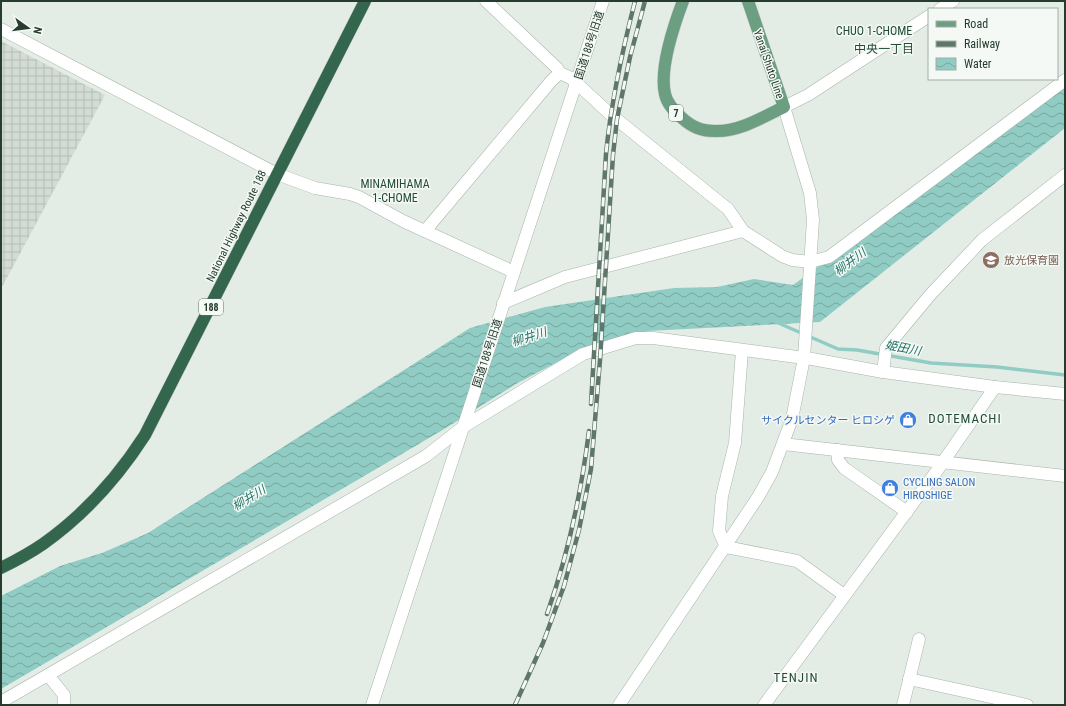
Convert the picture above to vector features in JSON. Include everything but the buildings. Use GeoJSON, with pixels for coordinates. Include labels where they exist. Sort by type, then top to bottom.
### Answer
{"type":"FeatureCollection","features":[{"type":"Feature","properties":{"kind":"highway","name":"National Highway Route 188"},"geometry":{"type":"LineString","coordinates":[[1,568],[43,544],[78,517],[99,496],[133,454],[164,401],[277,174],[350,34],[365,1]]}},
{"type":"Feature","properties":{"kind":"main road","name":"Yanai Shuto Line"},"geometry":{"type":"LineString","coordinates":[[683,1],[677,19],[664,78],[665,94],[672,110],[698,130],[716,132],[752,122],[784,107],[748,1]]}},
{"type":"Feature","properties":{"kind":"street"},"geometry":{"type":"LineString","coordinates":[[486,1],[557,68],[560,74],[571,78],[610,114],[728,209],[743,231],[782,256],[809,267]]}},
{"type":"Feature","properties":{"kind":"street","name":"国道188号旧道"},"geometry":{"type":"LineString","coordinates":[[372,705],[603,1]]}},
{"type":"Feature","properties":{"kind":"street"},"geometry":{"type":"LineString","coordinates":[[942,8],[953,1]]}},
{"type":"Feature","properties":{"kind":"street"},"geometry":{"type":"LineString","coordinates":[[619,705],[758,497],[783,444],[794,413],[804,358],[813,220],[810,193],[784,107],[808,95],[928,17]]}},
{"type":"Feature","properties":{"kind":"street"},"geometry":{"type":"LineString","coordinates":[[1,29],[277,174],[315,188],[354,195],[424,231],[514,272]]}},
{"type":"Feature","properties":{"kind":"street"},"geometry":{"type":"LineString","coordinates":[[424,231],[522,115],[560,74]]}},
{"type":"Feature","properties":{"kind":"street"},"geometry":{"type":"LineString","coordinates":[[809,267],[829,256],[1065,80]]}},
{"type":"Feature","properties":{"kind":"street"},"geometry":{"type":"LineString","coordinates":[[884,370],[886,348],[930,295],[982,240],[1065,175]]}},
{"type":"Feature","properties":{"kind":"street"},"geometry":{"type":"LineString","coordinates":[[502,307],[565,277],[743,231]]}},
{"type":"Feature","properties":{"kind":"street"},"geometry":{"type":"LineString","coordinates":[[1,702],[426,456],[464,423],[583,354],[636,338],[653,338],[742,351],[804,358],[995,387],[1065,394]]}},
{"type":"Feature","properties":{"kind":"street"},"geometry":{"type":"LineString","coordinates":[[726,547],[719,530],[720,517],[722,496],[735,443],[742,351]]}},
{"type":"Feature","properties":{"kind":"street"},"geometry":{"type":"LineString","coordinates":[[764,705],[844,595],[907,512],[995,387]]}},
{"type":"Feature","properties":{"kind":"street"},"geometry":{"type":"LineString","coordinates":[[783,444],[1065,476]]}},
{"type":"Feature","properties":{"kind":"street"},"geometry":{"type":"LineString","coordinates":[[837,450],[838,460],[844,468],[907,512]]}},
{"type":"Feature","properties":{"kind":"street"},"geometry":{"type":"LineString","coordinates":[[726,547],[797,561],[844,595]]}},
{"type":"Feature","properties":{"kind":"street"},"geometry":{"type":"LineString","coordinates":[[903,705],[919,639]]}},
{"type":"Feature","properties":{"kind":"street"},"geometry":{"type":"LineString","coordinates":[[48,674],[64,695],[64,705]]}},
{"type":"Feature","properties":{"kind":"street"},"geometry":{"type":"LineString","coordinates":[[909,679],[1027,705]]}},
{"type":"Feature","properties":{"kind":"shaded area"},"geometry":{"type":"Polygon","coordinates":[[[1,41],[105,95],[1,289],[1,41]]]}},
{"type":"Feature","properties":{"kind":"water","name":"柳井川"},"geometry":{"type":"Polygon","coordinates":[[[1065,87],[1065,128],[820,322],[648,331],[582,349],[516,384],[446,428],[1,689],[1,596],[60,566],[102,553],[148,533],[470,328],[545,307],[674,288],[717,287],[754,279],[793,285],[1065,87]]]}},
{"type":"Feature","properties":{"kind":"waterway","name":"姫田川"},"geometry":{"type":"LineString","coordinates":[[776,322],[838,349],[857,350],[931,363],[997,367],[1065,375]]}},
{"type":"Feature","properties":{"kind":"railway"},"geometry":{"type":"LineString","coordinates":[[591,404],[606,154],[618,77],[635,1]]}},
{"type":"Feature","properties":{"kind":"railway"},"geometry":{"type":"LineString","coordinates":[[515,705],[543,643],[564,586],[579,530],[591,469],[600,360],[613,155],[617,119],[630,57],[645,1]]}},
{"type":"Feature","properties":{"kind":"railway"},"geometry":{"type":"LineString","coordinates":[[547,614],[555,592],[573,524],[589,431]]}},
{"type":"Feature","properties":{"kind":"place","name":"放光保育園"},"geometry":{"type":"Point","coordinates":[991,260]}},
{"type":"Feature","properties":{"kind":"place","name":"サイクルセンター ヒロシゲ"},"geometry":{"type":"Point","coordinates":[908,420]}},
{"type":"Feature","properties":{"kind":"place","name":"CYCLING SALON HIROSHIGE"},"geometry":{"type":"Point","coordinates":[890,488]}},
{"type":"Feature","properties":{"kind":"district","name":"CHUO 1-CHOME"},"geometry":{"type":"Point","coordinates":[874,31]}},
{"type":"Feature","properties":{"kind":"district","name":"中央一丁目"},"geometry":{"type":"Point","coordinates":[884,49]}},
{"type":"Feature","properties":{"kind":"district","name":"MINAMIHAMA 1-CHOME"},"geometry":{"type":"Point","coordinates":[395,191]}},
{"type":"Feature","properties":{"kind":"district","name":"DOTEMACHI"},"geometry":{"type":"Point","coordinates":[965,418]}},
{"type":"Feature","properties":{"kind":"district","name":"TENJIN"},"geometry":{"type":"Point","coordinates":[796,677]}}]}
